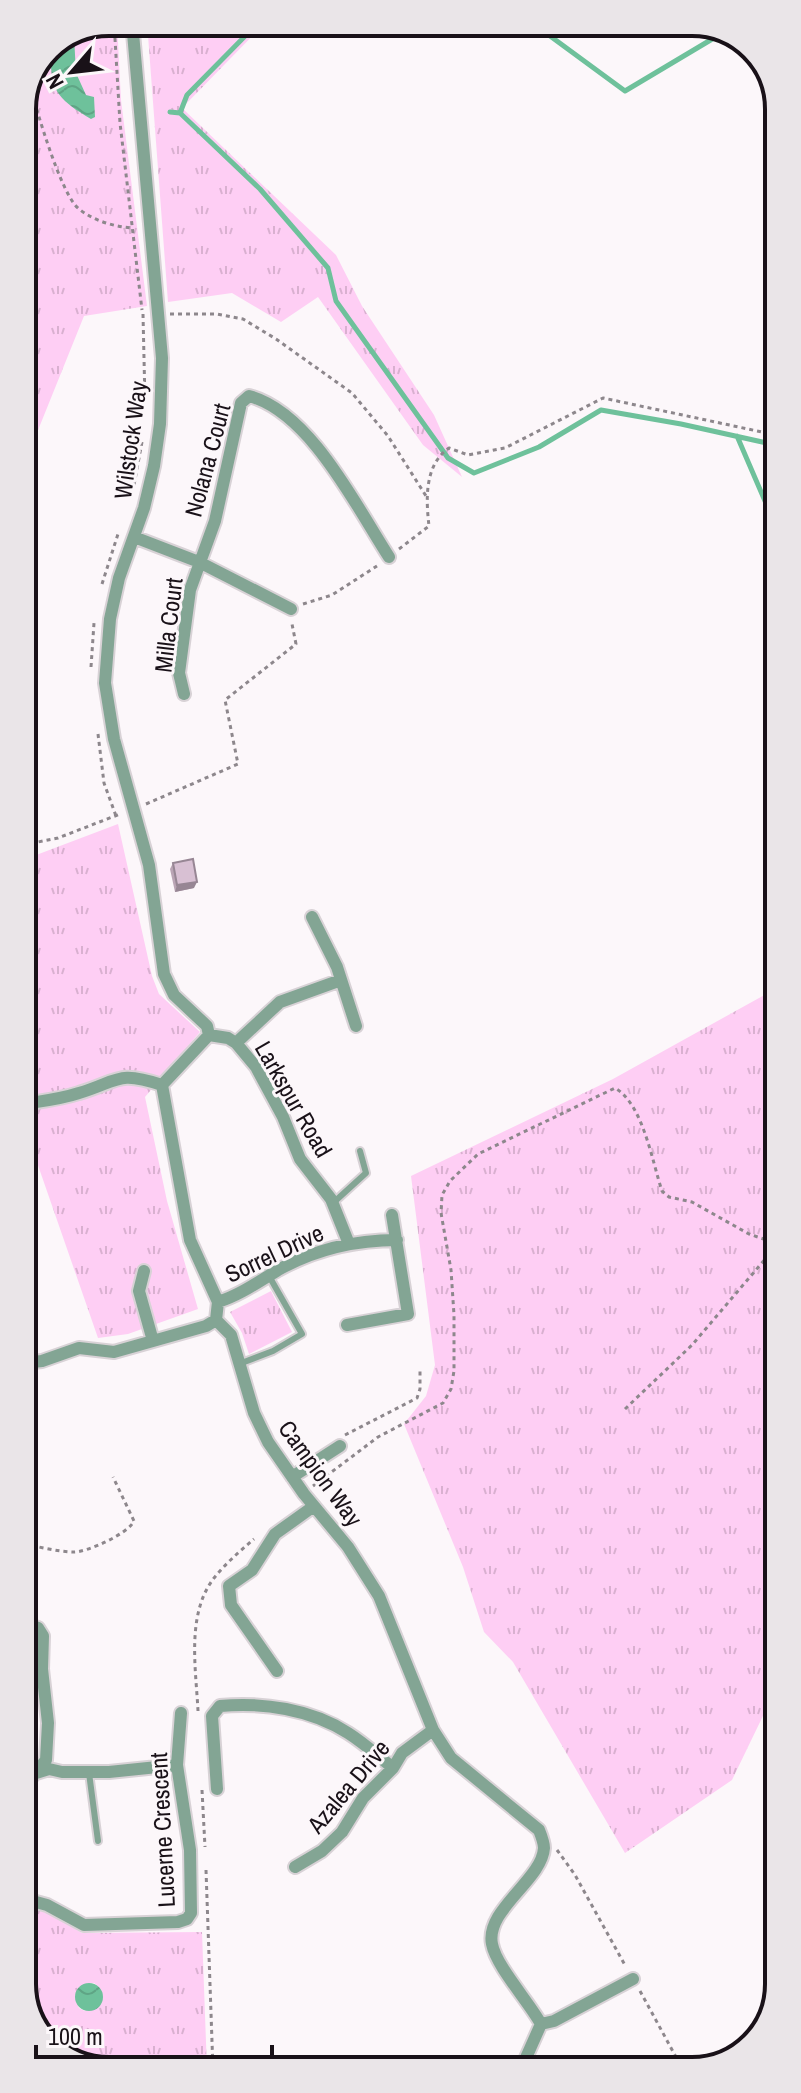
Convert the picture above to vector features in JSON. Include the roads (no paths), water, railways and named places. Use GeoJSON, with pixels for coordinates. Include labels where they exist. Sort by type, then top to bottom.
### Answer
{"type":"FeatureCollection","features":[{"type":"Feature","properties":{"kind":"street","name":"Wilstock Way"},"geometry":{"type":"LineString","coordinates":[[133,36],[162,358],[160,424],[149,488],[119,578],[110,619],[105,683],[114,739],[149,865],[164,974],[174,995],[207,1026],[209,1035]]}},
{"type":"Feature","properties":{"kind":"street","name":"Nolana Court"},"geometry":{"type":"LineString","coordinates":[[199,562],[215,521],[241,403],[249,396],[265,400],[318,445],[389,557]]}},
{"type":"Feature","properties":{"kind":"street"},"geometry":{"type":"LineString","coordinates":[[134,537],[199,562],[291,609]]}},
{"type":"Feature","properties":{"kind":"street","name":"Milla Court"},"geometry":{"type":"LineString","coordinates":[[184,694],[179,673],[190,590],[199,562]]}},
{"type":"Feature","properties":{"kind":"street"},"geometry":{"type":"LineString","coordinates":[[312,917],[341,980],[356,1026]]}},
{"type":"Feature","properties":{"kind":"street"},"geometry":{"type":"LineString","coordinates":[[236,1043],[280,1002],[341,980]]}},
{"type":"Feature","properties":{"kind":"street"},"geometry":{"type":"LineString","coordinates":[[162,1085],[209,1035]]}},
{"type":"Feature","properties":{"kind":"street","name":"Larkspur Road"},"geometry":{"type":"LineString","coordinates":[[209,1035],[228,1038],[236,1043],[256,1067],[300,1159],[324,1186],[333,1203],[349,1244]]}},
{"type":"Feature","properties":{"kind":"street"},"geometry":{"type":"LineString","coordinates":[[36,1102],[81,1093],[108,1080],[131,1076],[162,1085]]}},
{"type":"Feature","properties":{"kind":"street"},"geometry":{"type":"LineString","coordinates":[[36,1362],[79,1348],[114,1352],[206,1326],[216,1320],[218,1302],[190,1240],[162,1085]]}},
{"type":"Feature","properties":{"kind":"street"},"geometry":{"type":"LineString","coordinates":[[347,1325],[408,1314],[392,1215]]}},
{"type":"Feature","properties":{"kind":"street","name":"Sorrel Drive"},"geometry":{"type":"LineString","coordinates":[[218,1302],[232,1298],[312,1255],[349,1244],[397,1240]]}},
{"type":"Feature","properties":{"kind":"street"},"geometry":{"type":"LineString","coordinates":[[144,1271],[139,1291],[153,1341]]}},
{"type":"Feature","properties":{"kind":"street","name":"Campion Way"},"geometry":{"type":"LineString","coordinates":[[216,1320],[231,1335],[260,1427],[304,1494],[348,1547],[379,1596],[433,1730],[451,1758],[539,1830],[544,1847],[539,1861],[491,1927],[491,1943],[496,1956],[541,2024]]}},
{"type":"Feature","properties":{"kind":"street"},"geometry":{"type":"LineString","coordinates":[[292,1477],[342,1440]]}},
{"type":"Feature","properties":{"kind":"street"},"geometry":{"type":"LineString","coordinates":[[277,1671],[231,1605],[229,1586],[252,1570],[275,1534],[314,1506]]}},
{"type":"Feature","properties":{"kind":"street"},"geometry":{"type":"LineString","coordinates":[[36,1627],[43,1636],[45,1648],[42,1669],[47,1696],[48,1734],[46,1760],[36,1768]]}},
{"type":"Feature","properties":{"kind":"street"},"geometry":{"type":"LineString","coordinates":[[217,1789],[212,1716],[220,1706],[254,1703],[301,1713],[346,1731],[393,1768]]}},
{"type":"Feature","properties":{"kind":"street","name":"Lucerne Crescent"},"geometry":{"type":"LineString","coordinates":[[36,1902],[84,1925],[178,1922],[187,1919],[191,1913],[190,1850],[177,1765],[181,1713]]}},
{"type":"Feature","properties":{"kind":"street","name":"Azalea Drive"},"geometry":{"type":"LineString","coordinates":[[295,1867],[322,1851],[342,1832],[363,1798],[393,1768],[402,1753],[433,1730]]}},
{"type":"Feature","properties":{"kind":"street"},"geometry":{"type":"LineString","coordinates":[[36,1772],[49,1769],[89,1772],[177,1765]]}},
{"type":"Feature","properties":{"kind":"street"},"geometry":{"type":"LineString","coordinates":[[527,2057],[541,2024],[554,2021],[633,1979]]}},
{"type":"Feature","properties":{"kind":"lane"},"geometry":{"type":"LineString","coordinates":[[333,1203],[366,1173],[360,1151]]}},
{"type":"Feature","properties":{"kind":"lane"},"geometry":{"type":"LineString","coordinates":[[239,1364],[273,1351],[302,1334],[269,1276]]}},
{"type":"Feature","properties":{"kind":"lane"},"geometry":{"type":"LineString","coordinates":[[89,1772],[98,1841]]}},
{"type":"Feature","properties":{"kind":"water"},"geometry":{"type":"Polygon","coordinates":[[[74,45],[76,73],[86,95],[94,97],[95,117],[91,119],[62,98],[56,90],[51,65],[57,57],[74,45]]]}},
{"type":"Feature","properties":{"kind":"water"},"geometry":{"type":"Polygon","coordinates":[[[89,1983],[99,1987],[103,1997],[99,2007],[89,2011],[79,2007],[75,1997],[79,1987],[89,1983]]]}},
{"type":"Feature","properties":{"kind":"waterway"},"geometry":{"type":"LineString","coordinates":[[180,113],[187,95],[245,36]]}},
{"type":"Feature","properties":{"kind":"waterway"},"geometry":{"type":"LineString","coordinates":[[550,36],[625,91],[712,39]]}},
{"type":"Feature","properties":{"kind":"waterway"},"geometry":{"type":"LineString","coordinates":[[170,112],[180,113],[260,189],[328,268],[336,301],[448,458],[474,473],[539,447],[601,410],[765,443]]}},
{"type":"Feature","properties":{"kind":"waterway"},"geometry":{"type":"LineString","coordinates":[[737,436],[765,501]]}}]}
